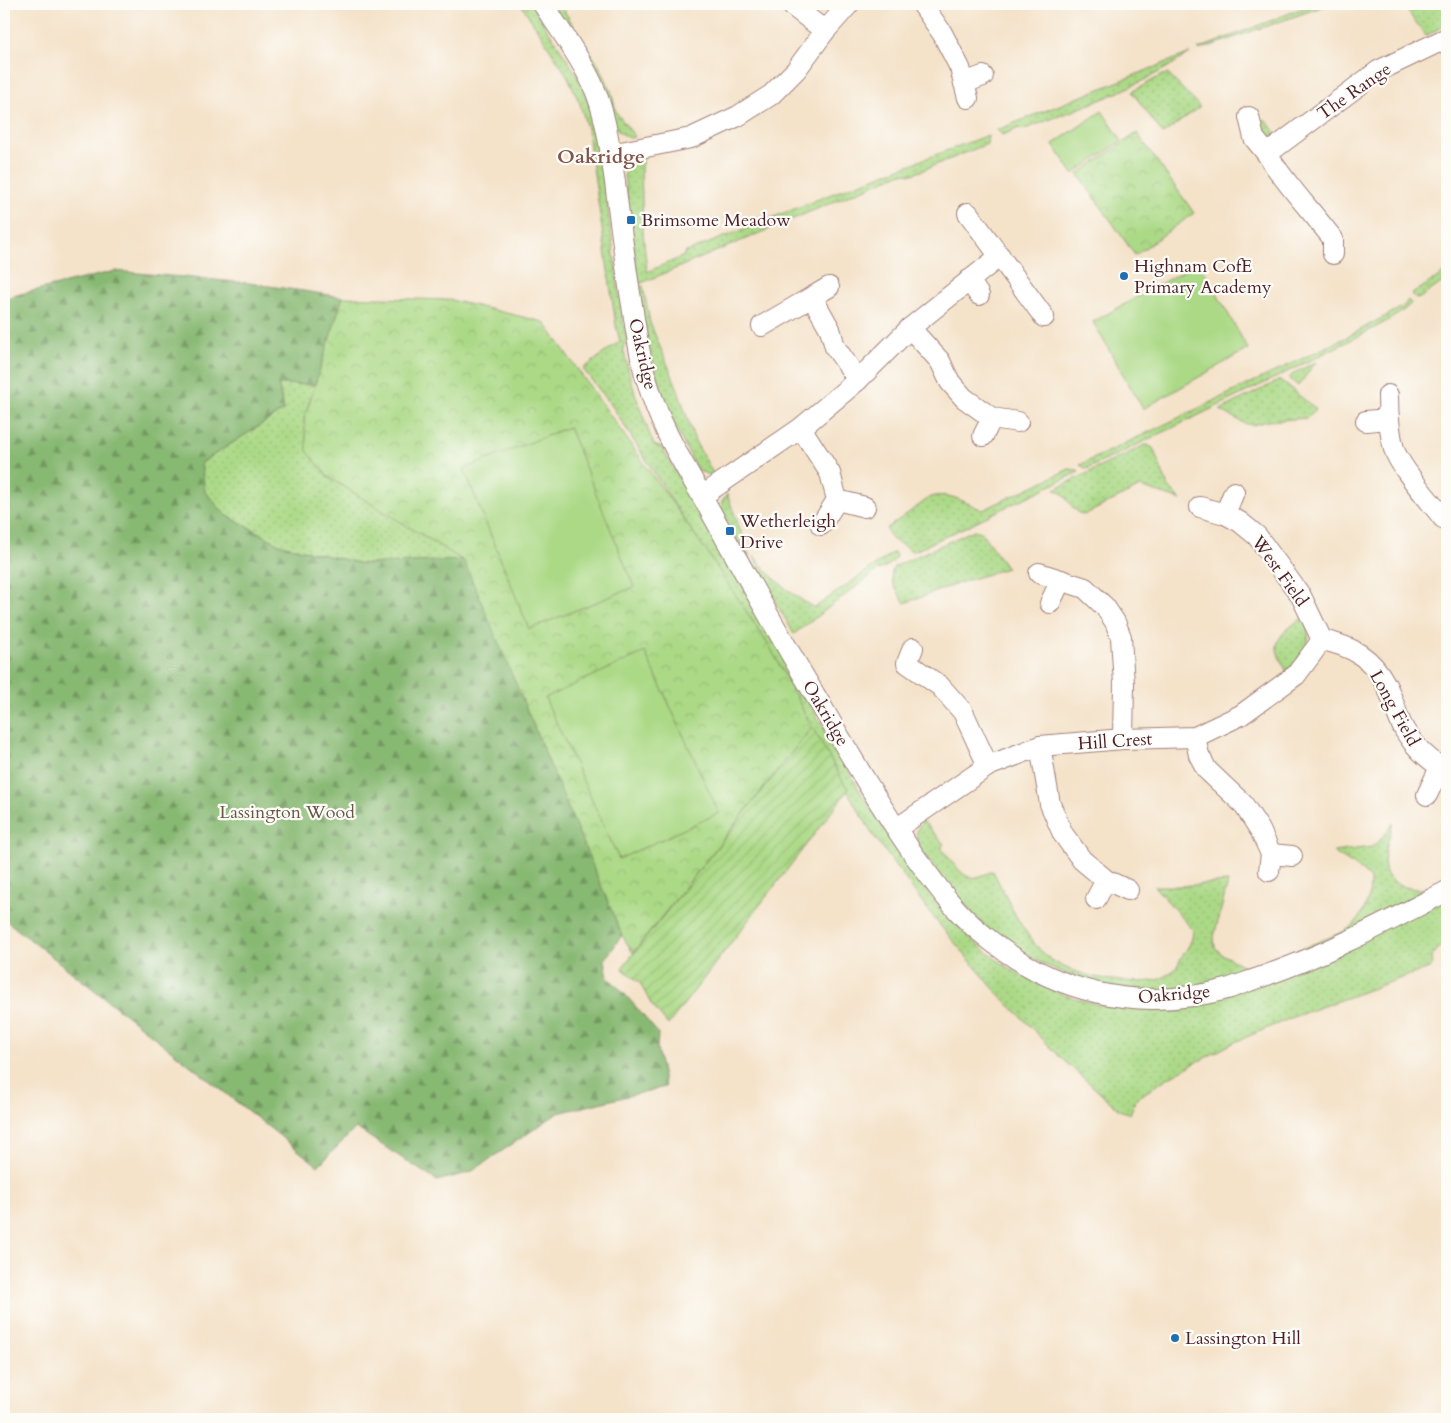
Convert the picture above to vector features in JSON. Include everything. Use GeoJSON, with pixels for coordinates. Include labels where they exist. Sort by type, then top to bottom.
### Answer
{"type":"FeatureCollection","features":[{"type":"Feature","properties":{"kind":"street","name":"Oakridge"},"geometry":{"type":"LineString","coordinates":[[543,4],[592,84],[602,114],[611,154],[637,341],[646,380],[674,450],[702,496],[782,641],[896,830],[936,885],[978,931],[1023,964],[1070,985],[1103,994],[1143,1000],[1227,989],[1279,971],[1349,942],[1447,891]]}},
{"type":"Feature","properties":{"kind":"street"},"geometry":{"type":"LineString","coordinates":[[790,4],[825,31]]}},
{"type":"Feature","properties":{"kind":"street"},"geometry":{"type":"LineString","coordinates":[[611,154],[691,138],[738,116],[771,95],[796,70],[825,31],[849,4]]}},
{"type":"Feature","properties":{"kind":"street"},"geometry":{"type":"LineString","coordinates":[[922,4],[942,33],[960,68],[966,90],[983,76]]}},
{"type":"Feature","properties":{"kind":"street","name":"The Range"},"geometry":{"type":"LineString","coordinates":[[1267,154],[1378,70],[1447,40]]}},
{"type":"Feature","properties":{"kind":"street"},"geometry":{"type":"LineString","coordinates":[[1248,116],[1254,138],[1267,154],[1280,176],[1338,242]]}},
{"type":"Feature","properties":{"kind":"street"},"geometry":{"type":"LineString","coordinates":[[968,213],[1044,317]]}},
{"type":"Feature","properties":{"kind":"street"},"geometry":{"type":"LineString","coordinates":[[702,496],[801,428],[858,380],[910,328],[975,283],[1000,256]]}},
{"type":"Feature","properties":{"kind":"street"},"geometry":{"type":"LineString","coordinates":[[762,326],[829,287]]}},
{"type":"Feature","properties":{"kind":"street"},"geometry":{"type":"LineString","coordinates":[[812,297],[830,328],[835,347],[858,380]]}},
{"type":"Feature","properties":{"kind":"street"},"geometry":{"type":"LineString","coordinates":[[910,328],[940,361],[950,382],[964,398],[992,418],[1018,422]]}},
{"type":"Feature","properties":{"kind":"street"},"geometry":{"type":"LineString","coordinates":[[1388,395],[1388,419],[1394,450],[1400,461],[1443,518],[1447,520]]}},
{"type":"Feature","properties":{"kind":"street"},"geometry":{"type":"LineString","coordinates":[[984,436],[992,418]]}},
{"type":"Feature","properties":{"kind":"street"},"geometry":{"type":"LineString","coordinates":[[1366,421],[1388,419]]}},
{"type":"Feature","properties":{"kind":"street"},"geometry":{"type":"LineString","coordinates":[[801,428],[830,472],[837,500],[821,525]]}},
{"type":"Feature","properties":{"kind":"street"},"geometry":{"type":"LineString","coordinates":[[1225,514],[1234,492]]}},
{"type":"Feature","properties":{"kind":"street"},"geometry":{"type":"LineString","coordinates":[[837,500],[865,507]]}},
{"type":"Feature","properties":{"kind":"street","name":"West Field"},"geometry":{"type":"LineString","coordinates":[[1200,507],[1225,514],[1240,522],[1257,536],[1301,596],[1322,640]]}},
{"type":"Feature","properties":{"kind":"street"},"geometry":{"type":"LineString","coordinates":[[1039,573],[1085,588],[1105,607],[1118,629],[1121,637],[1124,684],[1123,739]]}},
{"type":"Feature","properties":{"kind":"street"},"geometry":{"type":"LineString","coordinates":[[1050,603],[1061,580]]}},
{"type":"Feature","properties":{"kind":"street","name":"Hill Crest"},"geometry":{"type":"LineString","coordinates":[[896,830],[988,766],[1040,746],[1123,739],[1195,737],[1241,715],[1296,675],[1322,640]]}},
{"type":"Feature","properties":{"kind":"street","name":"Long Field"},"geometry":{"type":"LineString","coordinates":[[1322,640],[1342,644],[1356,651],[1373,666],[1386,685],[1404,730],[1418,750],[1444,768],[1427,795]]}},
{"type":"Feature","properties":{"kind":"street"},"geometry":{"type":"LineString","coordinates":[[913,648],[906,663],[940,686],[963,712],[988,766]]}},
{"type":"Feature","properties":{"kind":"street"},"geometry":{"type":"LineString","coordinates":[[1195,737],[1199,755],[1207,770],[1243,804],[1260,830],[1270,862],[1292,856]]}},
{"type":"Feature","properties":{"kind":"street"},"geometry":{"type":"LineString","coordinates":[[1040,746],[1050,804],[1063,834],[1082,860],[1106,880],[1128,890]]}},
{"type":"Feature","properties":{"kind":"street"},"geometry":{"type":"LineString","coordinates":[[1096,899],[1106,880]]}},
{"type":"Feature","properties":{"kind":"green space"},"geometry":{"type":"Polygon","coordinates":[[[521,4],[531,4],[576,73],[588,101],[605,186],[623,323],[628,341],[623,347],[636,397],[654,445],[662,448],[769,629],[836,750],[894,845],[937,903],[961,929],[987,952],[1016,972],[1048,988],[1100,1005],[1131,1009],[1163,1009],[1209,1001],[1447,899],[1447,943],[1439,948],[1431,957],[1432,967],[1293,1017],[1235,1042],[1169,1077],[1136,1099],[1130,1114],[1119,1110],[1061,1058],[993,988],[934,918],[873,835],[809,726],[763,637],[674,504],[612,406],[583,369],[620,341],[616,326],[588,132],[580,104],[568,77],[521,4]]]}},
{"type":"Feature","properties":{"kind":"green space"},"geometry":{"type":"Polygon","coordinates":[[[553,4],[560,4],[602,71],[611,90],[616,112],[635,137],[630,138],[619,132],[553,4]]]}},
{"type":"Feature","properties":{"kind":"green space"},"geometry":{"type":"Polygon","coordinates":[[[1313,4],[1330,4],[1198,49],[1313,4]]]}},
{"type":"Feature","properties":{"kind":"green space"},"geometry":{"type":"Polygon","coordinates":[[[1402,4],[1447,4],[1447,24],[1426,36],[1402,4]]]}},
{"type":"Feature","properties":{"kind":"green space"},"geometry":{"type":"Polygon","coordinates":[[[1190,53],[1150,77],[1087,105],[1022,130],[1019,128],[1002,135],[997,130],[1190,53]]]}},
{"type":"Feature","properties":{"kind":"green space"},"geometry":{"type":"Polygon","coordinates":[[[1168,74],[1200,107],[1163,134],[1132,92],[1162,75],[1168,74]]]}},
{"type":"Feature","properties":{"kind":"green space"},"geometry":{"type":"Polygon","coordinates":[[[1102,111],[1122,141],[1073,174],[1053,144],[1102,111]]]}},
{"type":"Feature","properties":{"kind":"green space"},"geometry":{"type":"Polygon","coordinates":[[[1265,119],[1278,136],[1269,142],[1258,127],[1265,119]]]}},
{"type":"Feature","properties":{"kind":"green space"},"geometry":{"type":"Polygon","coordinates":[[[1137,133],[1194,213],[1135,255],[1078,174],[1137,133]]]}},
{"type":"Feature","properties":{"kind":"green space"},"geometry":{"type":"Polygon","coordinates":[[[988,135],[987,144],[913,174],[902,173],[639,284],[624,176],[631,164],[639,158],[643,157],[641,168],[643,232],[647,272],[684,256],[684,253],[839,191],[988,135]]]}},
{"type":"Feature","properties":{"kind":"green space"},"geometry":{"type":"Polygon","coordinates":[[[1199,262],[1248,349],[1143,409],[1093,322],[1199,262]]]}},
{"type":"Feature","properties":{"kind":"green space","name":"Lassington Wood"},"geometry":{"type":"Polygon","coordinates":[[[115,271],[249,283],[343,297],[315,385],[278,384],[284,410],[201,463],[205,492],[226,515],[281,545],[363,564],[464,560],[622,935],[605,960],[608,978],[628,997],[658,1033],[657,1049],[665,1087],[558,1113],[471,1172],[437,1181],[356,1128],[318,1166],[4,919],[4,298],[115,271]]]}},
{"type":"Feature","properties":{"kind":"green space"},"geometry":{"type":"Polygon","coordinates":[[[1447,271],[1447,279],[1420,298],[1416,299],[1412,294],[1447,271]]]}},
{"type":"Feature","properties":{"kind":"green space"},"geometry":{"type":"Polygon","coordinates":[[[643,286],[650,323],[677,387],[695,441],[713,473],[711,475],[698,471],[666,410],[647,340],[639,287],[643,286]]]}},
{"type":"Feature","properties":{"kind":"green space"},"geometry":{"type":"Polygon","coordinates":[[[343,297],[451,300],[544,322],[707,552],[771,649],[812,727],[633,953],[622,935],[464,561],[328,477],[307,451],[304,419],[343,297]]]}},
{"type":"Feature","properties":{"kind":"green space"},"geometry":{"type":"Polygon","coordinates":[[[1408,300],[1411,303],[1406,308],[1379,325],[1247,392],[1087,469],[1080,465],[1347,337],[1404,306],[1408,300]]]}},
{"type":"Feature","properties":{"kind":"green space"},"geometry":{"type":"Polygon","coordinates":[[[1316,362],[1298,386],[1289,378],[1294,373],[1316,362]]]}},
{"type":"Feature","properties":{"kind":"green space"},"geometry":{"type":"Polygon","coordinates":[[[1280,380],[1316,409],[1307,418],[1268,421],[1252,425],[1244,423],[1220,410],[1280,380]]]}},
{"type":"Feature","properties":{"kind":"green space"},"geometry":{"type":"Polygon","coordinates":[[[278,383],[315,385],[304,419],[328,477],[464,560],[363,564],[281,545],[226,515],[205,492],[201,463],[284,410],[278,383]]]}},
{"type":"Feature","properties":{"kind":"green space"},"geometry":{"type":"Polygon","coordinates":[[[569,427],[634,587],[529,629],[464,469],[569,427]]]}},
{"type":"Feature","properties":{"kind":"green space"},"geometry":{"type":"Polygon","coordinates":[[[1145,445],[1153,448],[1168,486],[1181,500],[1140,487],[1084,515],[1075,510],[1063,495],[1055,489],[1145,445]]]}},
{"type":"Feature","properties":{"kind":"green space"},"geometry":{"type":"Polygon","coordinates":[[[1069,469],[1078,470],[1079,472],[915,551],[892,539],[886,529],[929,498],[950,496],[983,510],[1069,469]]]}},
{"type":"Feature","properties":{"kind":"green space"},"geometry":{"type":"Polygon","coordinates":[[[727,494],[759,581],[721,510],[722,502],[727,494]]]}},
{"type":"Feature","properties":{"kind":"green space"},"geometry":{"type":"Polygon","coordinates":[[[974,530],[981,532],[1007,568],[905,603],[892,581],[894,567],[974,530]]]}},
{"type":"Feature","properties":{"kind":"green space"},"geometry":{"type":"Polygon","coordinates":[[[894,552],[896,556],[891,563],[878,570],[794,634],[765,584],[754,556],[782,585],[814,608],[894,552]]]}},
{"type":"Feature","properties":{"kind":"green space"},"geometry":{"type":"Polygon","coordinates":[[[1305,617],[1308,642],[1303,653],[1287,672],[1280,659],[1278,641],[1288,628],[1305,617]]]}},
{"type":"Feature","properties":{"kind":"green space"},"geometry":{"type":"Polygon","coordinates":[[[645,652],[719,813],[619,859],[545,698],[645,652]]]}},
{"type":"Feature","properties":{"kind":"green space"},"geometry":{"type":"Polygon","coordinates":[[[812,727],[848,790],[668,1025],[651,1004],[640,983],[622,968],[812,727]]]}},
{"type":"Feature","properties":{"kind":"green space"},"geometry":{"type":"Polygon","coordinates":[[[923,821],[944,844],[942,849],[966,876],[982,876],[993,871],[1022,926],[1045,955],[1068,969],[1098,978],[1145,982],[1158,980],[1177,968],[1191,941],[1193,930],[1154,886],[1228,882],[1214,937],[1215,947],[1220,953],[1247,968],[1253,968],[1343,932],[1354,925],[1364,910],[1369,897],[1370,880],[1364,872],[1333,852],[1372,847],[1382,838],[1393,823],[1384,863],[1389,878],[1398,884],[1414,889],[1426,888],[1447,878],[1447,885],[1376,920],[1321,944],[1218,981],[1164,991],[1130,990],[1091,982],[1052,968],[1017,949],[988,929],[956,896],[919,848],[916,834],[918,827],[923,821]]]}},
{"type":"Feature","properties":{"kind":"place","name":"Brimsome Meadow"},"geometry":{"type":"Point","coordinates":[631,220]}},
{"type":"Feature","properties":{"kind":"place","name":"Highnam CofE Primary Academy"},"geometry":{"type":"Point","coordinates":[1124,276]}},
{"type":"Feature","properties":{"kind":"place","name":"Wetherleigh Drive"},"geometry":{"type":"Point","coordinates":[730,531]}},
{"type":"Feature","properties":{"kind":"place","name":"Lassington Hill"},"geometry":{"type":"Point","coordinates":[1175,1338]}},
{"type":"Feature","properties":{"kind":"district","name":"Oakridge"},"geometry":{"type":"Point","coordinates":[601,156]}}]}
